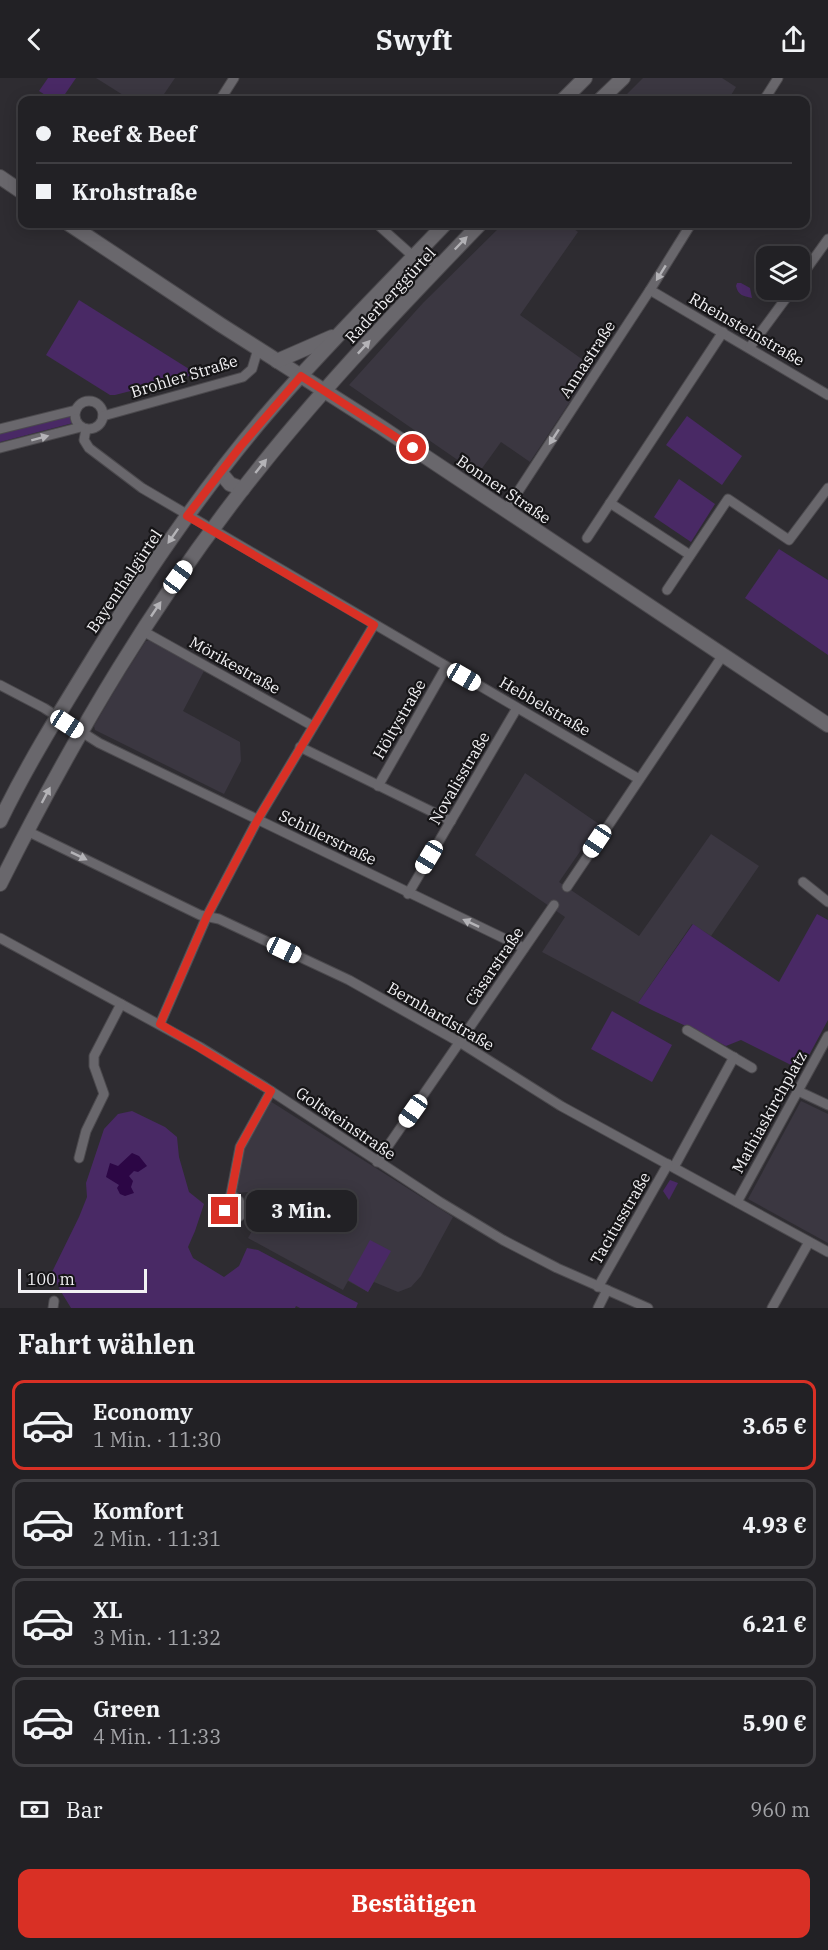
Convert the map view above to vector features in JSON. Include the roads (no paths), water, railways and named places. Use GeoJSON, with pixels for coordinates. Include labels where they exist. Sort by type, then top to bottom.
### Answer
{"type":"FeatureCollection","features":[{"type":"Feature","properties":{"kind":"main road"},"geometry":{"type":"LineString","coordinates":[[567,96],[585,78]]}},
{"type":"Feature","properties":{"kind":"main road"},"geometry":{"type":"LineString","coordinates":[[603,96],[614,78]]}},
{"type":"Feature","properties":{"kind":"main road"},"geometry":{"type":"LineString","coordinates":[[604,96],[623,78]]}},
{"type":"Feature","properties":{"kind":"main road"},"geometry":{"type":"LineString","coordinates":[[0,177],[18,189]]}},
{"type":"Feature","properties":{"kind":"main road","name":"Bonner Straße"},"geometry":{"type":"LineString","coordinates":[[75,228],[506,510],[828,725]]}},
{"type":"Feature","properties":{"kind":"main road","name":"Raderberggürtel"},"geometry":{"type":"LineString","coordinates":[[301,376],[339,333],[441,228]]}},
{"type":"Feature","properties":{"kind":"main road","name":"Raderberggürtel"},"geometry":{"type":"LineString","coordinates":[[325,391],[476,228]]}},
{"type":"Feature","properties":{"kind":"main road"},"geometry":{"type":"LineString","coordinates":[[282,396],[283,375],[275,359],[339,333]]}},
{"type":"Feature","properties":{"kind":"main road","name":"Bayenthalgürtel"},"geometry":{"type":"LineString","coordinates":[[0,821],[57,717],[118,619],[187,516],[220,472],[301,376]]}},
{"type":"Feature","properties":{"kind":"main road"},"geometry":{"type":"LineString","coordinates":[[0,885],[80,732],[141,630],[212,529],[325,391]]}},
{"type":"Feature","properties":{"kind":"main road"},"geometry":{"type":"LineString","coordinates":[[220,472],[230,484],[243,489]]}},
{"type":"Feature","properties":{"kind":"street"},"geometry":{"type":"LineString","coordinates":[[223,96],[234,78]]}},
{"type":"Feature","properties":{"kind":"street"},"geometry":{"type":"LineString","coordinates":[[767,96],[778,78]]}},
{"type":"Feature","properties":{"kind":"street"},"geometry":{"type":"LineString","coordinates":[[381,228],[414,257],[442,263]]}},
{"type":"Feature","properties":{"kind":"street","name":"Annastraße"},"geometry":{"type":"LineString","coordinates":[[506,510],[689,228]]}},
{"type":"Feature","properties":{"kind":"street"},"geometry":{"type":"LineString","coordinates":[[810,264],[828,239]]}},
{"type":"Feature","properties":{"kind":"street","name":"Rheinsteinstraße"},"geometry":{"type":"LineString","coordinates":[[650,290],[828,394]]}},
{"type":"Feature","properties":{"kind":"street"},"geometry":{"type":"LineString","coordinates":[[750,347],[785,300]]}},
{"type":"Feature","properties":{"kind":"street"},"geometry":{"type":"LineString","coordinates":[[587,538],[723,332]]}},
{"type":"Feature","properties":{"kind":"street","name":"Brohler Straße"},"geometry":{"type":"LineString","coordinates":[[103,416],[248,374],[258,349]]}},
{"type":"Feature","properties":{"kind":"street"},"geometry":{"type":"LineString","coordinates":[[0,429],[75,410],[81,404],[89,401],[101,408],[103,416],[98,427],[83,428],[0,448]]}},
{"type":"Feature","properties":{"kind":"street"},"geometry":{"type":"LineString","coordinates":[[75,410],[75,420],[83,428]]}},
{"type":"Feature","properties":{"kind":"street","name":"Hebbelstraße"},"geometry":{"type":"LineString","coordinates":[[83,428],[84,440],[88,448],[142,488],[639,779]]}},
{"type":"Feature","properties":{"kind":"street"},"geometry":{"type":"LineString","coordinates":[[668,590],[728,499],[789,540],[828,488]]}},
{"type":"Feature","properties":{"kind":"street"},"geometry":{"type":"LineString","coordinates":[[610,502],[690,555]]}},
{"type":"Feature","properties":{"kind":"street"},"geometry":{"type":"LineString","coordinates":[[160,1024],[207,916],[258,819],[374,625]]}},
{"type":"Feature","properties":{"kind":"street","name":"Mörikestraße"},"geometry":{"type":"LineString","coordinates":[[141,630],[313,726]]}},
{"type":"Feature","properties":{"kind":"street"},"geometry":{"type":"LineString","coordinates":[[567,887],[723,655]]}},
{"type":"Feature","properties":{"kind":"street","name":"Höltystraße"},"geometry":{"type":"LineString","coordinates":[[378,786],[446,667]]}},
{"type":"Feature","properties":{"kind":"street","name":"Schillerstraße"},"geometry":{"type":"LineString","coordinates":[[0,685],[80,732],[408,894],[524,948]]}},
{"type":"Feature","properties":{"kind":"street","name":"Novalisstraße"},"geometry":{"type":"LineString","coordinates":[[408,894],[517,708]]}},
{"type":"Feature","properties":{"kind":"street"},"geometry":{"type":"LineString","coordinates":[[300,747],[451,821]]}},
{"type":"Feature","properties":{"kind":"street","name":"Bernhardstraße"},"geometry":{"type":"LineString","coordinates":[[27,831],[200,915],[219,919],[349,980],[461,1043],[561,1106],[828,1252]]}},
{"type":"Feature","properties":{"kind":"street"},"geometry":{"type":"LineString","coordinates":[[803,882],[828,902]]}},
{"type":"Feature","properties":{"kind":"street","name":"Cäsarstraße"},"geometry":{"type":"LineString","coordinates":[[377,1162],[554,905]]}},
{"type":"Feature","properties":{"kind":"street","name":"Goltsteinstraße"},"geometry":{"type":"LineString","coordinates":[[0,938],[160,1024],[271,1091],[377,1162],[503,1240],[557,1268],[648,1308]]}},
{"type":"Feature","properties":{"kind":"street"},"geometry":{"type":"LineString","coordinates":[[80,1158],[81,1144],[104,1094],[94,1066],[94,1056],[121,1004]]}},
{"type":"Feature","properties":{"kind":"street"},"geometry":{"type":"LineString","coordinates":[[687,1030],[752,1068]]}},
{"type":"Feature","properties":{"kind":"street","name":"Mathiaskirchplatz"},"geometry":{"type":"LineString","coordinates":[[737,1202],[828,1036]]}},
{"type":"Feature","properties":{"kind":"street"},"geometry":{"type":"LineString","coordinates":[[671,1166],[734,1057]]}},
{"type":"Feature","properties":{"kind":"street"},"geometry":{"type":"LineString","coordinates":[[231,1194],[240,1147],[271,1091]]}},
{"type":"Feature","properties":{"kind":"street"},"geometry":{"type":"LineString","coordinates":[[798,1091],[828,1105]]}},
{"type":"Feature","properties":{"kind":"street","name":"Tacitusstraße"},"geometry":{"type":"LineString","coordinates":[[598,1308],[603,1288],[671,1166]]}},
{"type":"Feature","properties":{"kind":"street"},"geometry":{"type":"LineString","coordinates":[[772,1308],[809,1242]]}}]}
